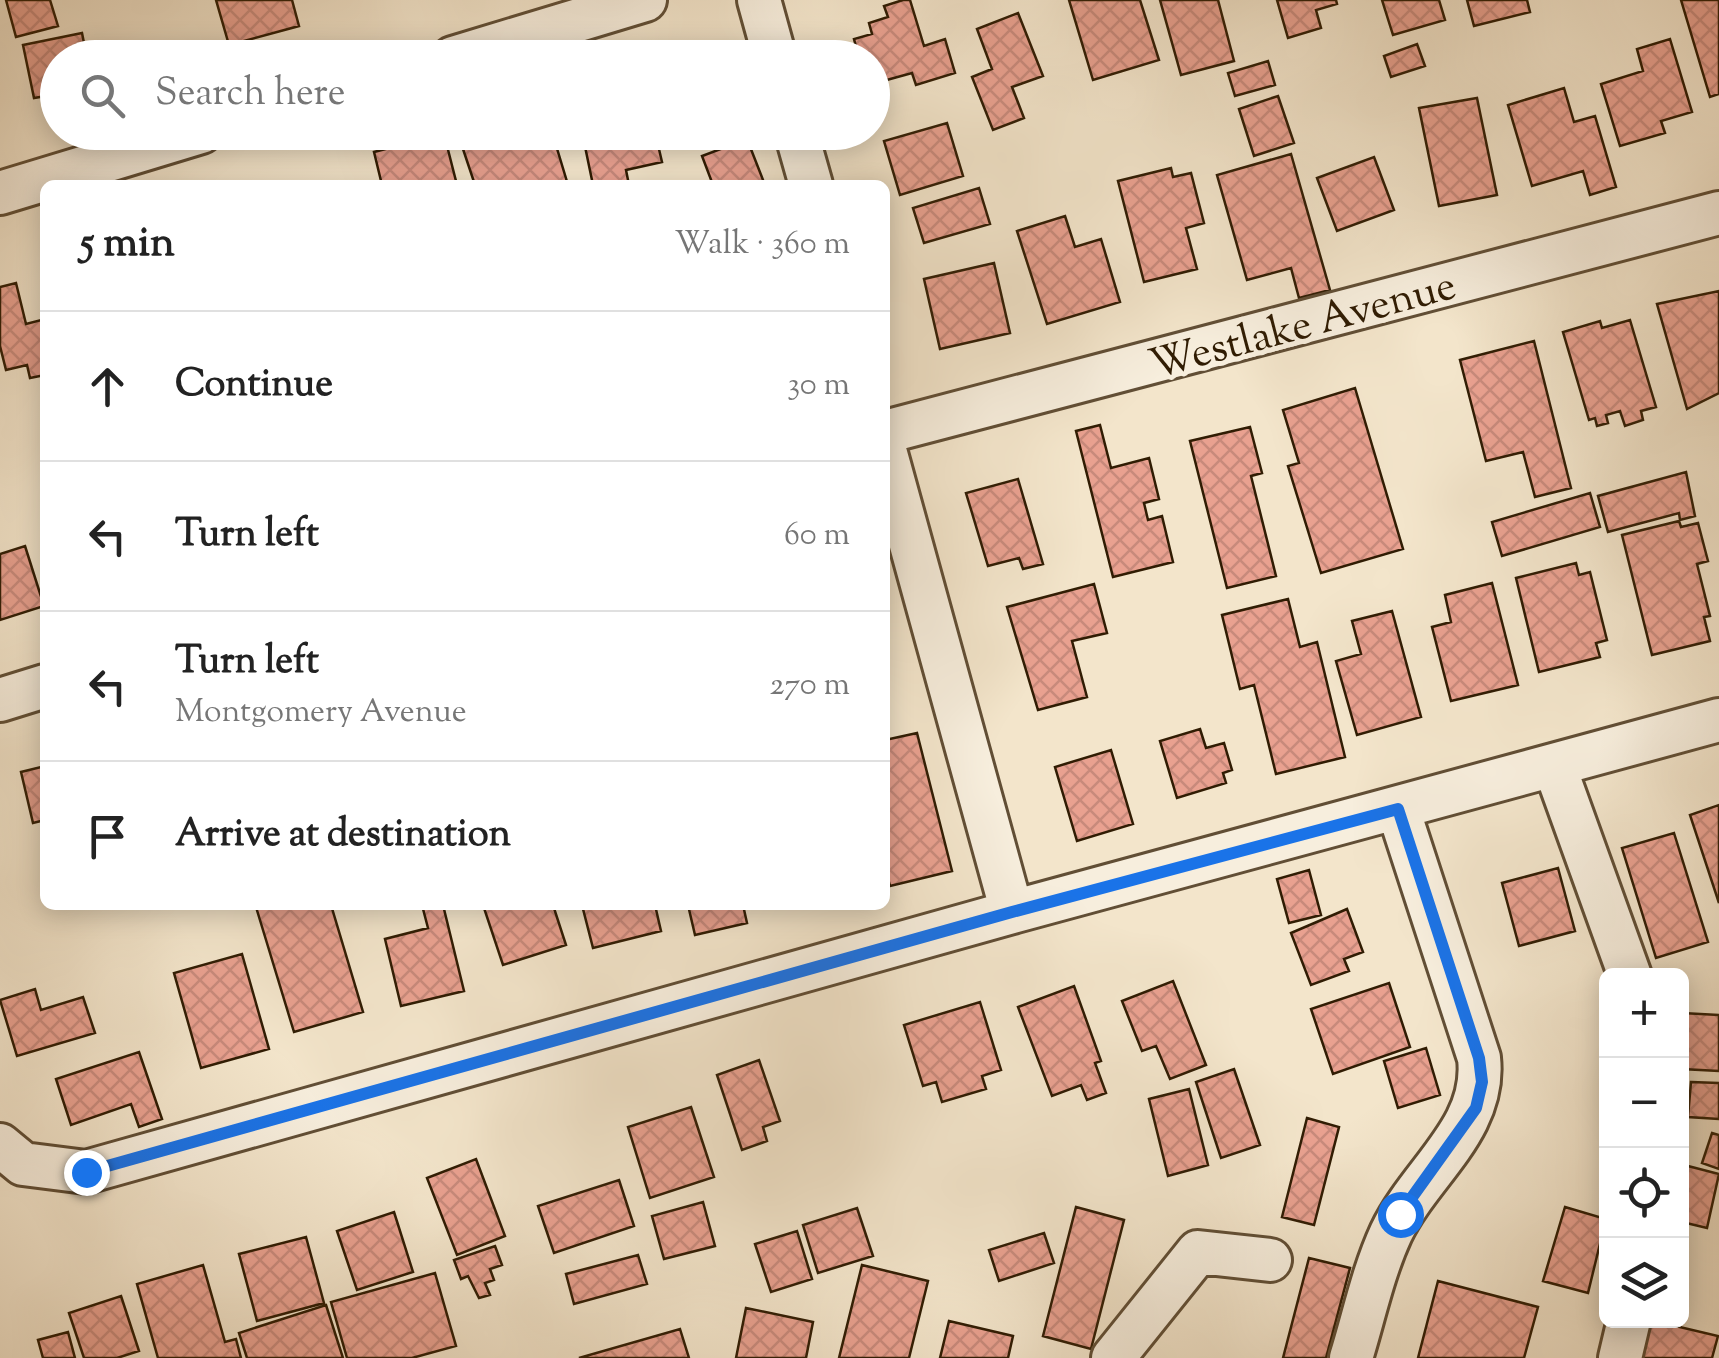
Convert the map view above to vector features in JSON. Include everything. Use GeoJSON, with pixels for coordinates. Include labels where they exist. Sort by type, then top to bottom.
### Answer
{"type":"FeatureCollection","features":[{"type":"Feature","properties":{"kind":"street"},"geometry":{"type":"LineString","coordinates":[[512,40],[645,0]]}},
{"type":"Feature","properties":{"kind":"street"},"geometry":{"type":"LineString","coordinates":[[759,0],[770,40]]}},
{"type":"Feature","properties":{"kind":"street"},"geometry":{"type":"LineString","coordinates":[[43,180],[142,150]]}},
{"type":"Feature","properties":{"kind":"street"},"geometry":{"type":"LineString","coordinates":[[801,150],[810,180]]}},
{"type":"Feature","properties":{"kind":"street"},"geometry":{"type":"LineString","coordinates":[[0,193],[40,181]]}},
{"type":"Feature","properties":{"kind":"street","name":"Westlake Avenue"},"geometry":{"type":"LineString","coordinates":[[890,431],[1719,214]]}},
{"type":"Feature","properties":{"kind":"street"},"geometry":{"type":"LineString","coordinates":[[890,468],[1012,912]]}},
{"type":"Feature","properties":{"kind":"street"},"geometry":{"type":"LineString","coordinates":[[0,700],[40,688]]}},
{"type":"Feature","properties":{"kind":"street"},"geometry":{"type":"LineString","coordinates":[[0,1145],[23,1164],[86,1172],[1012,912],[1719,720]]}},
{"type":"Feature","properties":{"kind":"street"},"geometry":{"type":"LineString","coordinates":[[1554,765],[1627,968]]}},
{"type":"Feature","properties":{"kind":"street"},"geometry":{"type":"LineString","coordinates":[[1352,1358],[1391,1234],[1476,1108],[1482,1082],[1479,1058],[1398,809]]}},
{"type":"Feature","properties":{"kind":"street"},"geometry":{"type":"LineString","coordinates":[[1113,1358],[1198,1252],[1270,1260]]}},
{"type":"Feature","properties":{"kind":"street"},"geometry":{"type":"LineString","coordinates":[[1620,1358],[1627,1328]]}},
{"type":"Feature","properties":{"kind":"building"},"geometry":{"type":"Polygon","coordinates":[[[6,0],[50,0],[58,26],[16,37],[6,0]]]}},
{"type":"Feature","properties":{"kind":"building"},"geometry":{"type":"Polygon","coordinates":[[[216,0],[292,0],[299,26],[247,40],[228,40],[216,0]]]}},
{"type":"Feature","properties":{"kind":"building"},"geometry":{"type":"Polygon","coordinates":[[[910,0],[924,46],[945,39],[955,73],[916,85],[912,73],[890,79],[890,40],[854,39],[872,34],[869,23],[888,17],[884,6],[910,0]]]}},
{"type":"Feature","properties":{"kind":"building"},"geometry":{"type":"Polygon","coordinates":[[[1069,0],[1140,0],[1159,60],[1093,80],[1069,0]]]}},
{"type":"Feature","properties":{"kind":"building"},"geometry":{"type":"Polygon","coordinates":[[[1160,0],[1218,0],[1234,61],[1181,75],[1160,0]]]}},
{"type":"Feature","properties":{"kind":"building"},"geometry":{"type":"Polygon","coordinates":[[[1277,0],[1336,0],[1337,4],[1316,10],[1321,28],[1288,38],[1277,0]]]}},
{"type":"Feature","properties":{"kind":"building"},"geometry":{"type":"Polygon","coordinates":[[[1382,0],[1439,0],[1445,20],[1393,35],[1382,0]]]}},
{"type":"Feature","properties":{"kind":"building"},"geometry":{"type":"Polygon","coordinates":[[[1467,0],[1527,0],[1530,12],[1474,26],[1467,0]]]}},
{"type":"Feature","properties":{"kind":"building"},"geometry":{"type":"Polygon","coordinates":[[[1681,0],[1719,0],[1719,94],[1710,97],[1681,0]]]}},
{"type":"Feature","properties":{"kind":"building"},"geometry":{"type":"Polygon","coordinates":[[[1018,13],[1043,76],[1012,87],[1024,118],[993,130],[972,77],[992,69],[977,29],[1018,13]]]}},
{"type":"Feature","properties":{"kind":"building"},"geometry":{"type":"Polygon","coordinates":[[[82,33],[83,40],[48,40],[82,33]]]}},
{"type":"Feature","properties":{"kind":"building"},"geometry":{"type":"Polygon","coordinates":[[[1670,39],[1692,112],[1661,121],[1665,133],[1620,146],[1601,84],[1643,71],[1637,49],[1670,39]]]}},
{"type":"Feature","properties":{"kind":"building"},"geometry":{"type":"Polygon","coordinates":[[[40,42],[40,97],[34,98],[23,45],[40,42]]]}},
{"type":"Feature","properties":{"kind":"building"},"geometry":{"type":"Polygon","coordinates":[[[1417,44],[1425,66],[1391,77],[1384,56],[1417,44]]]}},
{"type":"Feature","properties":{"kind":"building"},"geometry":{"type":"Polygon","coordinates":[[[1268,61],[1275,85],[1235,96],[1228,73],[1268,61]]]}},
{"type":"Feature","properties":{"kind":"building"},"geometry":{"type":"Polygon","coordinates":[[[1564,88],[1574,122],[1595,116],[1616,187],[1590,195],[1583,171],[1532,186],[1508,105],[1564,88]]]}},
{"type":"Feature","properties":{"kind":"building"},"geometry":{"type":"Polygon","coordinates":[[[1278,96],[1294,143],[1254,156],[1239,109],[1278,96]]]}},
{"type":"Feature","properties":{"kind":"building"},"geometry":{"type":"Polygon","coordinates":[[[1477,98],[1497,195],[1439,206],[1419,108],[1477,98]]]}},
{"type":"Feature","properties":{"kind":"building"},"geometry":{"type":"Polygon","coordinates":[[[947,123],[963,176],[900,195],[887,150],[890,150],[890,139],[947,123]]]}},
{"type":"Feature","properties":{"kind":"building"},"geometry":{"type":"Polygon","coordinates":[[[448,150],[456,180],[381,180],[374,152],[448,150]]]}},
{"type":"Feature","properties":{"kind":"building"},"geometry":{"type":"Polygon","coordinates":[[[463,150],[557,150],[566,180],[473,180],[463,150]]]}},
{"type":"Feature","properties":{"kind":"building"},"geometry":{"type":"Polygon","coordinates":[[[586,150],[659,150],[662,162],[626,170],[628,180],[592,180],[586,150]]]}},
{"type":"Feature","properties":{"kind":"building"},"geometry":{"type":"Polygon","coordinates":[[[718,150],[751,150],[763,180],[711,180],[702,156],[718,150]]]}},
{"type":"Feature","properties":{"kind":"building"},"geometry":{"type":"Polygon","coordinates":[[[1291,154],[1330,290],[1299,298],[1291,268],[1247,280],[1217,175],[1291,154]]]}},
{"type":"Feature","properties":{"kind":"building"},"geometry":{"type":"Polygon","coordinates":[[[1374,157],[1394,210],[1337,231],[1317,178],[1374,157]]]}},
{"type":"Feature","properties":{"kind":"building"},"geometry":{"type":"Polygon","coordinates":[[[1171,168],[1173,177],[1191,173],[1204,223],[1186,228],[1197,269],[1144,282],[1118,181],[1171,168]]]}},
{"type":"Feature","properties":{"kind":"building"},"geometry":{"type":"Polygon","coordinates":[[[979,188],[990,224],[924,243],[913,208],[979,188]]]}},
{"type":"Feature","properties":{"kind":"building"},"geometry":{"type":"Polygon","coordinates":[[[1065,216],[1075,247],[1101,239],[1120,302],[1047,324],[1017,231],[1065,216]]]}},
{"type":"Feature","properties":{"kind":"building"},"geometry":{"type":"Polygon","coordinates":[[[994,263],[1010,333],[940,349],[924,279],[994,263]]]}},
{"type":"Feature","properties":{"kind":"building"},"geometry":{"type":"Polygon","coordinates":[[[16,283],[26,324],[40,320],[40,376],[30,378],[27,365],[6,370],[0,346],[0,287],[16,283]]]}},
{"type":"Feature","properties":{"kind":"building"},"geometry":{"type":"Polygon","coordinates":[[[1719,291],[1719,393],[1687,409],[1657,304],[1719,291]]]}},
{"type":"Feature","properties":{"kind":"building"},"geometry":{"type":"Polygon","coordinates":[[[1630,320],[1656,407],[1641,411],[1643,420],[1625,426],[1620,411],[1606,415],[1608,423],[1597,426],[1595,418],[1589,420],[1563,332],[1600,321],[1602,328],[1630,320]]]}},
{"type":"Feature","properties":{"kind":"building"},"geometry":{"type":"Polygon","coordinates":[[[1534,341],[1571,488],[1535,497],[1523,452],[1486,461],[1460,360],[1534,341]]]}},
{"type":"Feature","properties":{"kind":"building"},"geometry":{"type":"Polygon","coordinates":[[[1355,388],[1403,549],[1321,573],[1288,466],[1299,463],[1283,410],[1355,388]]]}},
{"type":"Feature","properties":{"kind":"building"},"geometry":{"type":"Polygon","coordinates":[[[1100,425],[1111,468],[1149,458],[1159,499],[1144,503],[1148,520],[1162,516],[1173,562],[1113,577],[1076,431],[1100,425]]]}},
{"type":"Feature","properties":{"kind":"building"},"geometry":{"type":"Polygon","coordinates":[[[1250,427],[1262,473],[1251,476],[1276,576],[1227,588],[1190,441],[1250,427]]]}},
{"type":"Feature","properties":{"kind":"building"},"geometry":{"type":"Polygon","coordinates":[[[1686,472],[1695,516],[1680,520],[1679,513],[1608,532],[1598,496],[1686,472]]]}},
{"type":"Feature","properties":{"kind":"building"},"geometry":{"type":"Polygon","coordinates":[[[1018,479],[1043,564],[1023,569],[1019,558],[988,566],[966,493],[1018,479]]]}},
{"type":"Feature","properties":{"kind":"building"},"geometry":{"type":"Polygon","coordinates":[[[1590,493],[1600,527],[1502,556],[1492,522],[1590,493]]]}},
{"type":"Feature","properties":{"kind":"building"},"geometry":{"type":"Polygon","coordinates":[[[1679,521],[1681,527],[1698,523],[1708,561],[1697,564],[1710,616],[1704,617],[1710,641],[1652,655],[1622,535],[1679,521]]]}},
{"type":"Feature","properties":{"kind":"building"},"geometry":{"type":"Polygon","coordinates":[[[25,546],[40,593],[40,607],[0,620],[0,554],[25,546]]]}},
{"type":"Feature","properties":{"kind":"building"},"geometry":{"type":"Polygon","coordinates":[[[1576,563],[1579,575],[1590,572],[1607,640],[1596,643],[1600,657],[1539,672],[1516,578],[1576,563]]]}},
{"type":"Feature","properties":{"kind":"building"},"geometry":{"type":"Polygon","coordinates":[[[1492,583],[1518,685],[1451,701],[1432,627],[1451,622],[1445,595],[1492,583]]]}},
{"type":"Feature","properties":{"kind":"building"},"geometry":{"type":"Polygon","coordinates":[[[1094,584],[1107,633],[1072,641],[1087,697],[1038,710],[1007,607],[1094,584]]]}},
{"type":"Feature","properties":{"kind":"building"},"geometry":{"type":"Polygon","coordinates":[[[1288,599],[1300,647],[1317,642],[1345,757],[1276,774],[1254,685],[1240,689],[1222,615],[1288,599]]]}},
{"type":"Feature","properties":{"kind":"building"},"geometry":{"type":"Polygon","coordinates":[[[1392,611],[1421,717],[1357,735],[1336,661],[1361,654],[1352,621],[1392,611]]]}},
{"type":"Feature","properties":{"kind":"building"},"geometry":{"type":"Polygon","coordinates":[[[1200,729],[1206,748],[1224,743],[1232,770],[1223,773],[1226,783],[1177,798],[1160,741],[1200,729]]]}},
{"type":"Feature","properties":{"kind":"building"},"geometry":{"type":"Polygon","coordinates":[[[917,733],[952,871],[890,886],[890,739],[917,733]]]}},
{"type":"Feature","properties":{"kind":"building"},"geometry":{"type":"Polygon","coordinates":[[[1111,750],[1133,824],[1077,841],[1055,767],[1111,750]]]}},
{"type":"Feature","properties":{"kind":"building"},"geometry":{"type":"Polygon","coordinates":[[[40,767],[40,821],[33,823],[21,772],[40,767]]]}},
{"type":"Feature","properties":{"kind":"building"},"geometry":{"type":"Polygon","coordinates":[[[1719,805],[1719,903],[1690,815],[1719,805]]]}},
{"type":"Feature","properties":{"kind":"building"},"geometry":{"type":"Polygon","coordinates":[[[1674,833],[1708,942],[1656,958],[1622,848],[1674,833]]]}},
{"type":"Feature","properties":{"kind":"building"},"geometry":{"type":"Polygon","coordinates":[[[1558,868],[1575,931],[1519,946],[1502,883],[1558,868]]]}},
{"type":"Feature","properties":{"kind":"building"},"geometry":{"type":"Polygon","coordinates":[[[1309,870],[1321,915],[1289,923],[1277,879],[1309,870]]]}},
{"type":"Feature","properties":{"kind":"building"},"geometry":{"type":"Polygon","coordinates":[[[1347,909],[1363,952],[1344,959],[1349,971],[1311,985],[1291,933],[1347,909]]]}},
{"type":"Feature","properties":{"kind":"building"},"geometry":{"type":"Polygon","coordinates":[[[257,910],[332,910],[363,1012],[294,1032],[257,910]]]}},
{"type":"Feature","properties":{"kind":"building"},"geometry":{"type":"Polygon","coordinates":[[[423,910],[444,910],[464,991],[401,1006],[385,939],[428,928],[423,910]]]}},
{"type":"Feature","properties":{"kind":"building"},"geometry":{"type":"Polygon","coordinates":[[[485,910],[555,910],[566,945],[503,965],[485,910]]]}},
{"type":"Feature","properties":{"kind":"building"},"geometry":{"type":"Polygon","coordinates":[[[583,910],[656,910],[661,931],[593,948],[583,910]]]}},
{"type":"Feature","properties":{"kind":"building"},"geometry":{"type":"Polygon","coordinates":[[[689,910],[744,910],[747,923],[695,935],[689,910]]]}},
{"type":"Feature","properties":{"kind":"building"},"geometry":{"type":"Polygon","coordinates":[[[242,954],[269,1049],[201,1068],[174,973],[242,954]]]}},
{"type":"Feature","properties":{"kind":"building"},"geometry":{"type":"Polygon","coordinates":[[[1173,981],[1206,1065],[1170,1079],[1156,1046],[1142,1051],[1122,1001],[1173,981]]]}},
{"type":"Feature","properties":{"kind":"building"},"geometry":{"type":"Polygon","coordinates":[[[1389,983],[1410,1047],[1333,1074],[1311,1009],[1389,983]]]}},
{"type":"Feature","properties":{"kind":"building"},"geometry":{"type":"Polygon","coordinates":[[[1074,986],[1101,1061],[1095,1063],[1106,1093],[1087,1100],[1081,1085],[1052,1096],[1018,1007],[1074,986]]]}},
{"type":"Feature","properties":{"kind":"building"},"geometry":{"type":"Polygon","coordinates":[[[35,989],[41,1010],[83,997],[95,1033],[17,1056],[0,1000],[35,989]]]}},
{"type":"Feature","properties":{"kind":"building"},"geometry":{"type":"Polygon","coordinates":[[[980,1002],[1001,1070],[982,1076],[986,1089],[942,1102],[936,1082],[923,1086],[904,1025],[980,1002]]]}},
{"type":"Feature","properties":{"kind":"building"},"geometry":{"type":"Polygon","coordinates":[[[1689,1013],[1719,1015],[1719,1071],[1689,1069],[1689,1013]]]}},
{"type":"Feature","properties":{"kind":"building"},"geometry":{"type":"Polygon","coordinates":[[[1426,1048],[1440,1095],[1398,1108],[1384,1061],[1426,1048]]]}},
{"type":"Feature","properties":{"kind":"building"},"geometry":{"type":"Polygon","coordinates":[[[139,1052],[162,1119],[139,1127],[131,1104],[71,1125],[56,1079],[139,1052]]]}},
{"type":"Feature","properties":{"kind":"building"},"geometry":{"type":"Polygon","coordinates":[[[759,1060],[780,1121],[763,1127],[767,1141],[742,1150],[717,1075],[759,1060]]]}},
{"type":"Feature","properties":{"kind":"building"},"geometry":{"type":"Polygon","coordinates":[[[1234,1069],[1260,1145],[1221,1158],[1196,1082],[1234,1069]]]}},
{"type":"Feature","properties":{"kind":"building"},"geometry":{"type":"Polygon","coordinates":[[[1691,1082],[1719,1083],[1719,1119],[1689,1117],[1691,1082]]]}},
{"type":"Feature","properties":{"kind":"building"},"geometry":{"type":"Polygon","coordinates":[[[1189,1089],[1208,1165],[1168,1176],[1149,1099],[1189,1089]]]}},
{"type":"Feature","properties":{"kind":"building"},"geometry":{"type":"Polygon","coordinates":[[[691,1107],[714,1177],[650,1198],[628,1127],[691,1107]]]}},
{"type":"Feature","properties":{"kind":"building"},"geometry":{"type":"Polygon","coordinates":[[[1307,1118],[1339,1127],[1314,1225],[1282,1217],[1307,1118]]]}},
{"type":"Feature","properties":{"kind":"building"},"geometry":{"type":"Polygon","coordinates":[[[1712,1133],[1719,1135],[1719,1169],[1702,1163],[1712,1133]]]}},
{"type":"Feature","properties":{"kind":"building"},"geometry":{"type":"Polygon","coordinates":[[[476,1159],[505,1236],[457,1255],[427,1178],[476,1159]]]}},
{"type":"Feature","properties":{"kind":"building"},"geometry":{"type":"Polygon","coordinates":[[[1689,1166],[1719,1174],[1707,1228],[1689,1224],[1689,1166]]]}},
{"type":"Feature","properties":{"kind":"building"},"geometry":{"type":"Polygon","coordinates":[[[619,1180],[634,1226],[554,1253],[538,1206],[619,1180]]]}},
{"type":"Feature","properties":{"kind":"building"},"geometry":{"type":"Polygon","coordinates":[[[703,1202],[715,1246],[664,1259],[652,1216],[703,1202]]]}},
{"type":"Feature","properties":{"kind":"building"},"geometry":{"type":"Polygon","coordinates":[[[1076,1207],[1124,1220],[1091,1349],[1043,1336],[1076,1207]]]}},
{"type":"Feature","properties":{"kind":"building"},"geometry":{"type":"Polygon","coordinates":[[[1565,1207],[1599,1217],[1599,1248],[1588,1293],[1543,1281],[1565,1207]]]}},
{"type":"Feature","properties":{"kind":"building"},"geometry":{"type":"Polygon","coordinates":[[[857,1208],[873,1256],[818,1273],[803,1225],[857,1208]]]}},
{"type":"Feature","properties":{"kind":"building"},"geometry":{"type":"Polygon","coordinates":[[[394,1212],[413,1272],[357,1290],[337,1231],[394,1212]]]}},
{"type":"Feature","properties":{"kind":"building"},"geometry":{"type":"Polygon","coordinates":[[[797,1231],[812,1279],[771,1292],[755,1244],[797,1231]]]}},
{"type":"Feature","properties":{"kind":"building"},"geometry":{"type":"Polygon","coordinates":[[[1044,1233],[1054,1263],[999,1281],[989,1250],[1044,1233]]]}},
{"type":"Feature","properties":{"kind":"building"},"geometry":{"type":"Polygon","coordinates":[[[306,1237],[324,1303],[257,1321],[239,1254],[306,1237]]]}},
{"type":"Feature","properties":{"kind":"building"},"geometry":{"type":"Polygon","coordinates":[[[495,1246],[502,1265],[490,1269],[494,1280],[485,1283],[490,1295],[479,1298],[468,1276],[461,1279],[454,1260],[495,1246]]]}},
{"type":"Feature","properties":{"kind":"building"},"geometry":{"type":"Polygon","coordinates":[[[638,1255],[647,1284],[574,1304],[566,1274],[638,1255]]]}},
{"type":"Feature","properties":{"kind":"building"},"geometry":{"type":"Polygon","coordinates":[[[1309,1258],[1350,1268],[1326,1358],[1283,1358],[1309,1258]]]}},
{"type":"Feature","properties":{"kind":"building"},"geometry":{"type":"Polygon","coordinates":[[[203,1265],[225,1342],[236,1339],[241,1358],[158,1358],[137,1284],[203,1265]]]}},
{"type":"Feature","properties":{"kind":"building"},"geometry":{"type":"Polygon","coordinates":[[[862,1265],[928,1281],[909,1358],[839,1358],[862,1265]]]}},
{"type":"Feature","properties":{"kind":"building"},"geometry":{"type":"Polygon","coordinates":[[[435,1273],[456,1346],[412,1358],[347,1358],[331,1302],[435,1273]]]}},
{"type":"Feature","properties":{"kind":"building"},"geometry":{"type":"Polygon","coordinates":[[[1438,1281],[1538,1307],[1524,1358],[1418,1358],[1438,1281]]]}},
{"type":"Feature","properties":{"kind":"building"},"geometry":{"type":"Polygon","coordinates":[[[121,1296],[139,1351],[117,1358],[84,1358],[69,1313],[121,1296]]]}},
{"type":"Feature","properties":{"kind":"building"},"geometry":{"type":"Polygon","coordinates":[[[326,1305],[343,1358],[247,1358],[239,1333],[326,1305]]]}},
{"type":"Feature","properties":{"kind":"building"},"geometry":{"type":"Polygon","coordinates":[[[746,1308],[813,1322],[806,1358],[736,1358],[746,1308]]]}},
{"type":"Feature","properties":{"kind":"building"},"geometry":{"type":"Polygon","coordinates":[[[949,1321],[1013,1336],[1008,1358],[940,1358],[949,1321]]]}},
{"type":"Feature","properties":{"kind":"building"},"geometry":{"type":"Polygon","coordinates":[[[1648,1328],[1684,1328],[1718,1336],[1712,1358],[1639,1358],[1648,1328]]]}},
{"type":"Feature","properties":{"kind":"building"},"geometry":{"type":"Polygon","coordinates":[[[680,1329],[689,1358],[579,1358],[680,1329]]]}},
{"type":"Feature","properties":{"kind":"building"},"geometry":{"type":"Polygon","coordinates":[[[68,1332],[75,1358],[43,1358],[38,1340],[68,1332]]]}},
{"type":"Feature","properties":{"kind":"route"},"geometry":{"type":"LineString","coordinates":[[86,1172],[1012,912],[1398,809],[1479,1058],[1482,1082],[1476,1108],[1400,1214]]}}]}
